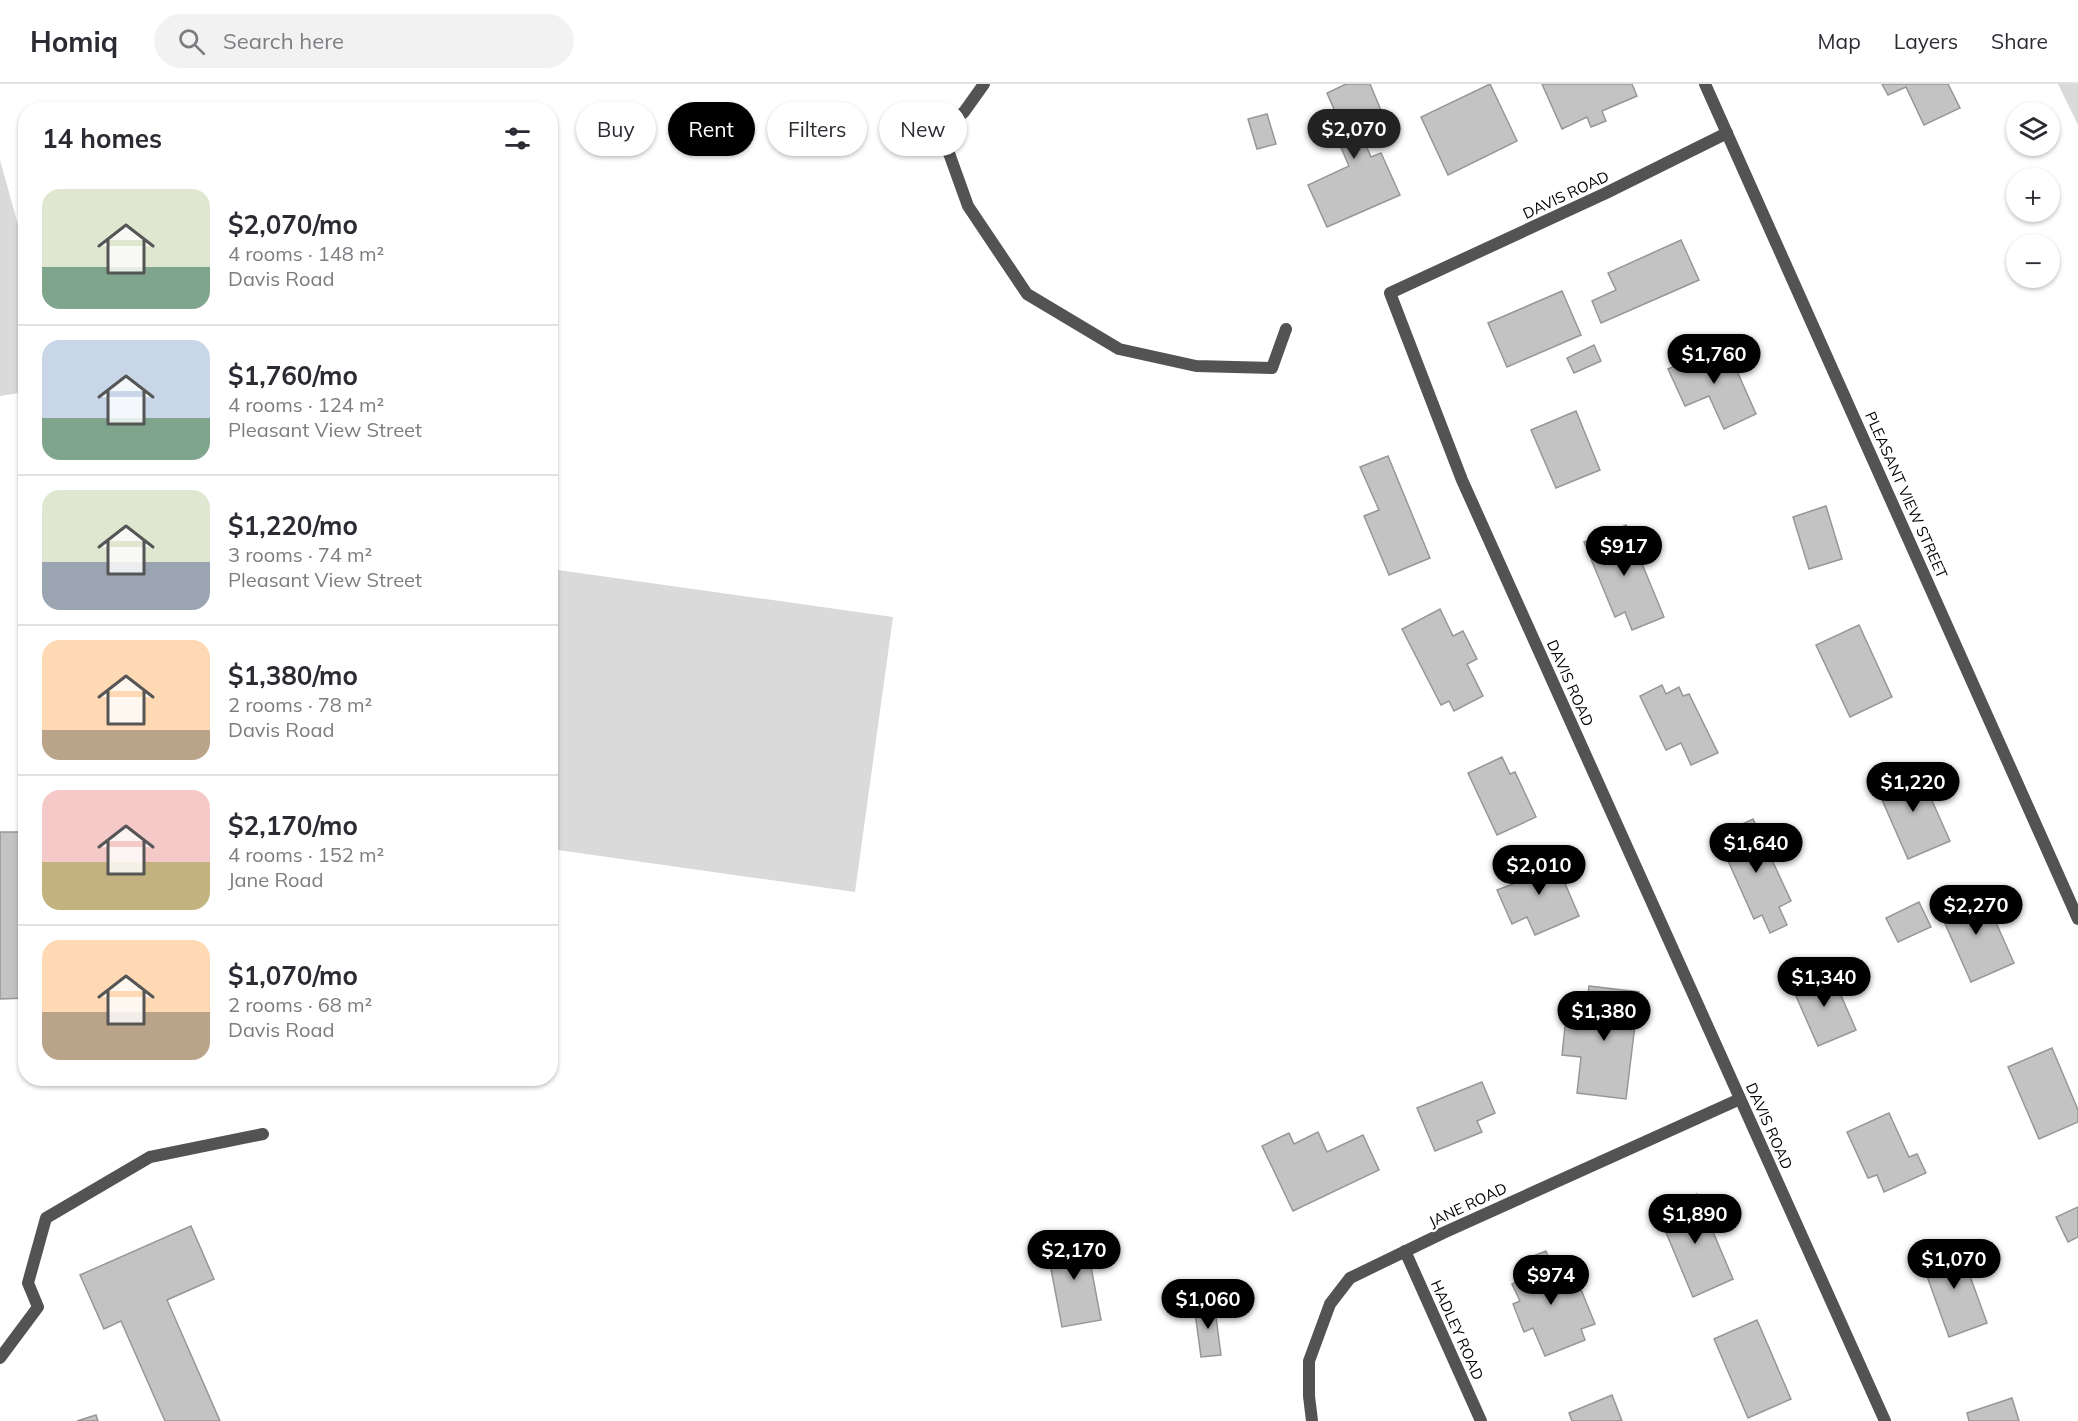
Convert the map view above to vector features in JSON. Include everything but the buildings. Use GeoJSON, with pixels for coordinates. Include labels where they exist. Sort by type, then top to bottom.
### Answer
{"type":"FeatureCollection","features":[{"type":"Feature","properties":{"kind":"street"},"geometry":{"type":"LineString","coordinates":[[984,84],[964,112],[941,131],[968,206],[1027,294],[1119,349],[1196,366],[1272,368],[1286,329]]}},
{"type":"Feature","properties":{"kind":"street","name":"PLEASANT VIEW STREET"},"geometry":{"type":"LineString","coordinates":[[1705,84],[2078,919]]}},
{"type":"Feature","properties":{"kind":"street","name":"DAVIS ROAD"},"geometry":{"type":"LineString","coordinates":[[1727,133],[1606,193],[1390,293],[1462,480],[1885,1421]]}},
{"type":"Feature","properties":{"kind":"street","name":"JANE ROAD"},"geometry":{"type":"LineString","coordinates":[[1311,1421],[1309,1361],[1330,1304],[1350,1278],[1740,1099]]}},
{"type":"Feature","properties":{"kind":"street"},"geometry":{"type":"LineString","coordinates":[[0,1358],[38,1306],[28,1283],[46,1218],[150,1157],[263,1134]]}},
{"type":"Feature","properties":{"kind":"street","name":"HADLEY ROAD"},"geometry":{"type":"LineString","coordinates":[[1405,1251],[1481,1421]]}},
{"type":"Feature","properties":{"kind":"shaded area"},"geometry":{"type":"Polygon","coordinates":[[[2058,84],[2078,84],[2078,125],[2058,84]]]}},
{"type":"Feature","properties":{"kind":"shaded area"},"geometry":{"type":"Polygon","coordinates":[[[0,160],[18,225],[18,393],[0,396],[0,160]]]}},
{"type":"Feature","properties":{"kind":"shaded area"},"geometry":{"type":"Polygon","coordinates":[[[558,570],[893,617],[855,892],[558,850],[558,570]]]}}]}
